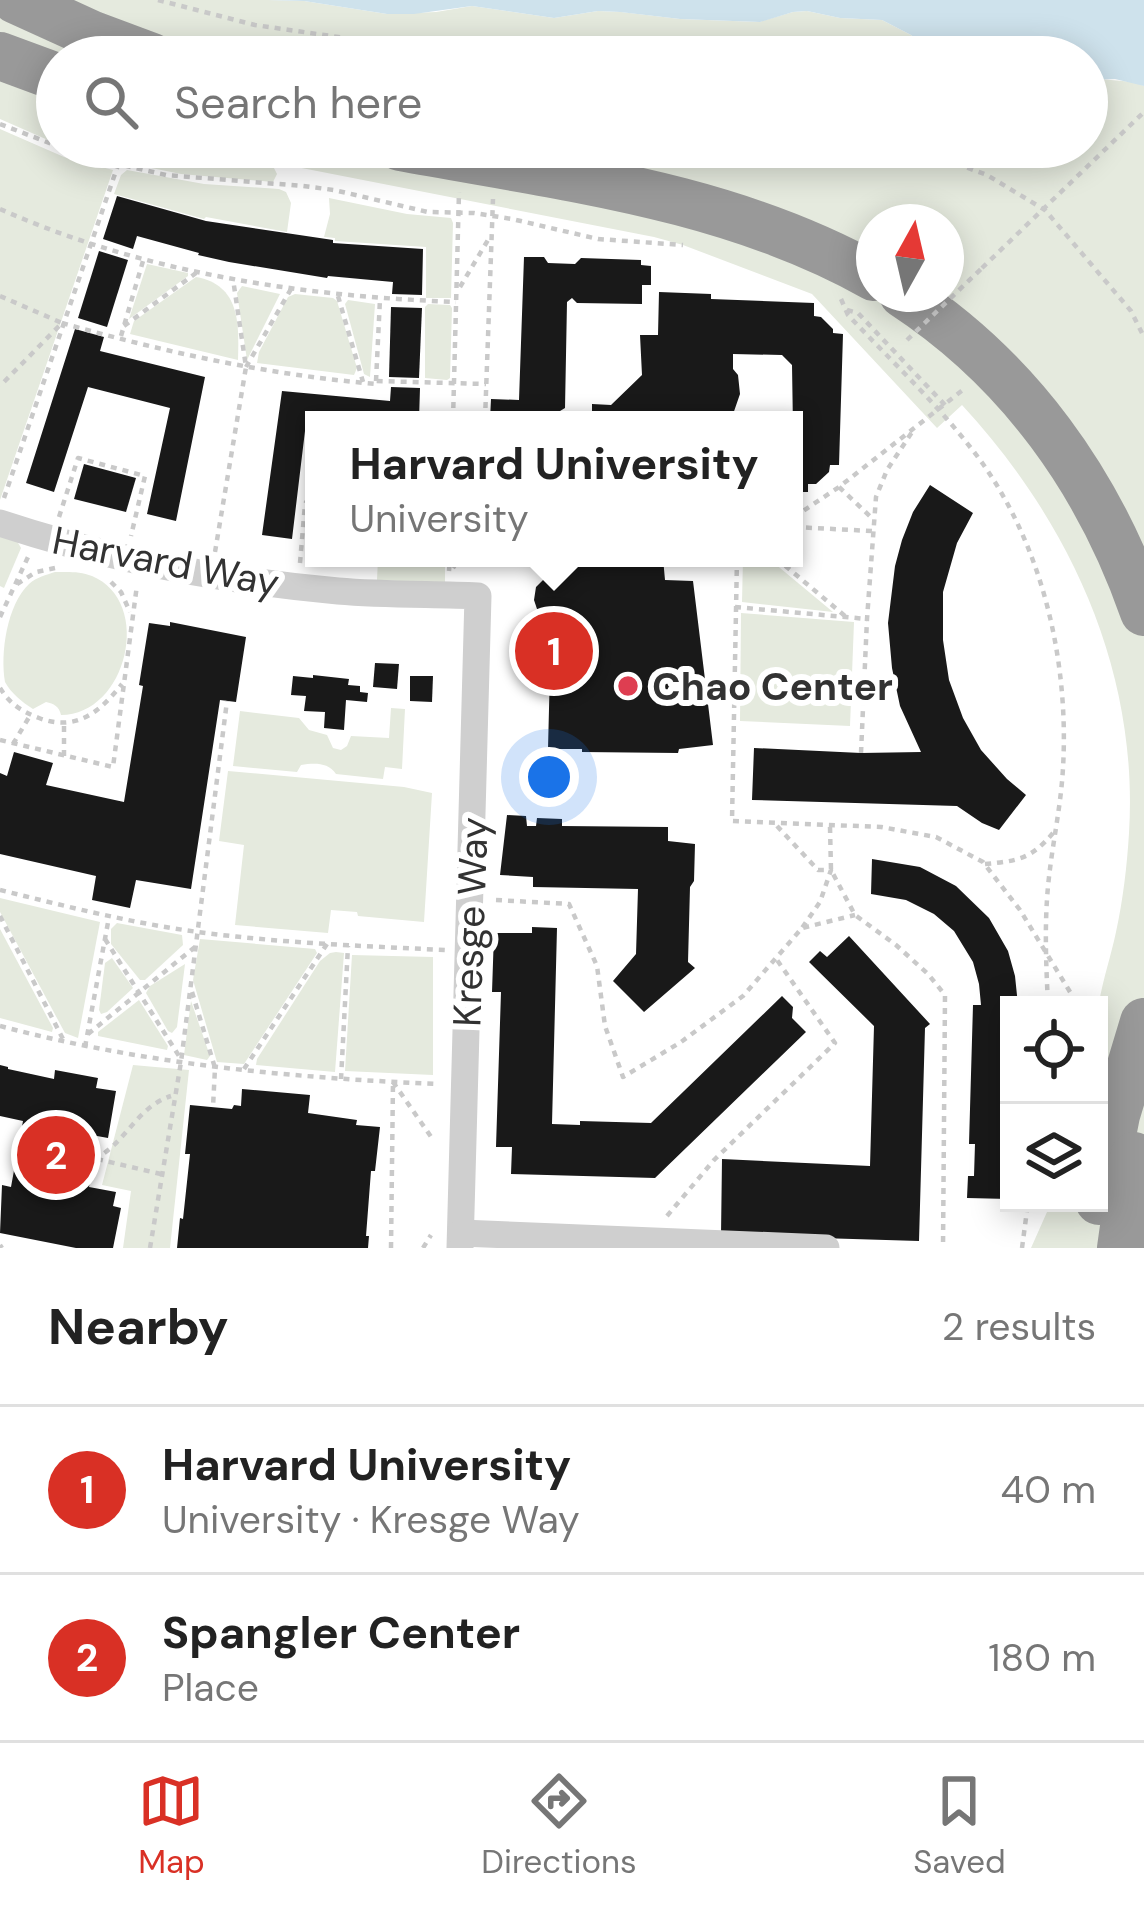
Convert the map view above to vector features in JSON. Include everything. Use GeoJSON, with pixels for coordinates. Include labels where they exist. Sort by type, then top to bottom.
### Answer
{"type":"FeatureCollection","features":[{"type":"Feature","properties":{"kind":"highway"},"geometry":{"type":"LineString","coordinates":[[16,0],[96,36]]}},
{"type":"Feature","properties":{"kind":"highway"},"geometry":{"type":"LineString","coordinates":[[75,0],[130,36]]}},
{"type":"Feature","properties":{"kind":"highway"},"geometry":{"type":"LineString","coordinates":[[0,26],[36,42]]}},
{"type":"Feature","properties":{"kind":"highway"},"geometry":{"type":"LineString","coordinates":[[0,56],[36,69]]}},
{"type":"Feature","properties":{"kind":"highway"},"geometry":{"type":"LineString","coordinates":[[515,168],[706,208],[786,236],[854,300]]}},
{"type":"Feature","properties":{"kind":"highway"},"geometry":{"type":"LineString","coordinates":[[664,168],[711,178],[790,205],[856,236]]}},
{"type":"Feature","properties":{"kind":"highway"},"geometry":{"type":"LineString","coordinates":[[964,302],[1042,374],[1097,451],[1144,536]]}},
{"type":"Feature","properties":{"kind":"highway"},"geometry":{"type":"LineString","coordinates":[[929,312],[998,369],[1050,433],[1106,524],[1144,612]]}},
{"type":"Feature","properties":{"kind":"highway"},"geometry":{"type":"LineString","coordinates":[[1108,1156],[1144,1022]]}},
{"type":"Feature","properties":{"kind":"highway"},"geometry":{"type":"LineString","coordinates":[[1121,1248],[1144,1080]]}},
{"type":"Feature","properties":{"kind":"highway"},"geometry":{"type":"LineString","coordinates":[[1090,1248],[1097,1212]]}},
{"type":"Feature","properties":{"kind":"street","name":"Harvard Way"},"geometry":{"type":"LineString","coordinates":[[0,524],[47,548],[212,575],[340,591],[478,596]]}},
{"type":"Feature","properties":{"kind":"street","name":"Kresge Way"},"geometry":{"type":"LineString","coordinates":[[461,1241],[478,596]]}},
{"type":"Feature","properties":{"kind":"street"},"geometry":{"type":"LineString","coordinates":[[461,1241],[826,1248]]}},
{"type":"Feature","properties":{"kind":"path"},"geometry":{"type":"LineString","coordinates":[[158,0],[255,25],[331,36]]}},
{"type":"Feature","properties":{"kind":"path"},"geometry":{"type":"LineString","coordinates":[[1108,148],[1144,112]]}},
{"type":"Feature","properties":{"kind":"path"},"geometry":{"type":"LineString","coordinates":[[0,124],[36,140]]}},
{"type":"Feature","properties":{"kind":"path"},"geometry":{"type":"LineString","coordinates":[[0,509],[117,168]]}},
{"type":"Feature","properties":{"kind":"path"},"geometry":{"type":"LineString","coordinates":[[131,168],[166,176],[319,188],[410,209],[492,216],[598,239],[683,245]]}},
{"type":"Feature","properties":{"kind":"path"},"geometry":{"type":"LineString","coordinates":[[969,168],[1045,210],[1131,311],[1144,337]]}},
{"type":"Feature","properties":{"kind":"path"},"geometry":{"type":"LineString","coordinates":[[896,352],[1087,168]]}},
{"type":"Feature","properties":{"kind":"path"},"geometry":{"type":"LineString","coordinates":[[454,411],[459,192]]}},
{"type":"Feature","properties":{"kind":"path"},"geometry":{"type":"LineString","coordinates":[[485,411],[493,199]]}},
{"type":"Feature","properties":{"kind":"path"},"geometry":{"type":"LineString","coordinates":[[0,209],[142,261],[196,273],[338,296],[456,302]]}},
{"type":"Feature","properties":{"kind":"path"},"geometry":{"type":"LineString","coordinates":[[457,291],[491,236]]}},
{"type":"Feature","properties":{"kind":"path"},"geometry":{"type":"LineString","coordinates":[[120,339],[142,261]]}},
{"type":"Feature","properties":{"kind":"path"},"geometry":{"type":"LineString","coordinates":[[124,326],[196,273]]}},
{"type":"Feature","properties":{"kind":"path"},"geometry":{"type":"LineString","coordinates":[[212,575],[246,367],[233,279]]}},
{"type":"Feature","properties":{"kind":"path"},"geometry":{"type":"LineString","coordinates":[[246,367],[291,290]]}},
{"type":"Feature","properties":{"kind":"path"},"geometry":{"type":"LineString","coordinates":[[0,296],[62,323],[246,367],[376,384],[486,384]]}},
{"type":"Feature","properties":{"kind":"path"},"geometry":{"type":"LineString","coordinates":[[338,296],[364,383]]}},
{"type":"Feature","properties":{"kind":"path"},"geometry":{"type":"LineString","coordinates":[[376,381],[380,299]]}},
{"type":"Feature","properties":{"kind":"path"},"geometry":{"type":"LineString","coordinates":[[854,300],[945,405]]}},
{"type":"Feature","properties":{"kind":"path"},"geometry":{"type":"LineString","coordinates":[[854,300],[999,490],[1030,553],[1047,609],[1060,659],[1064,710],[1063,770],[1045,926],[1048,996]]}},
{"type":"Feature","properties":{"kind":"path"},"geometry":{"type":"LineString","coordinates":[[0,386],[62,323]]}},
{"type":"Feature","properties":{"kind":"path"},"geometry":{"type":"LineString","coordinates":[[803,511],[964,389]]}},
{"type":"Feature","properties":{"kind":"path"},"geometry":{"type":"LineString","coordinates":[[861,752],[874,520],[880,485],[914,429]]}},
{"type":"Feature","properties":{"kind":"path"},"geometry":{"type":"LineString","coordinates":[[0,740],[113,767],[145,476],[77,458],[36,572],[16,584]]}},
{"type":"Feature","properties":{"kind":"path"},"geometry":{"type":"LineString","coordinates":[[838,487],[874,520]]}},
{"type":"Feature","properties":{"kind":"path"},"geometry":{"type":"LineString","coordinates":[[298,586],[305,504]]}},
{"type":"Feature","properties":{"kind":"path"},"geometry":{"type":"LineString","coordinates":[[803,527],[873,531]]}},
{"type":"Feature","properties":{"kind":"path"},"geometry":{"type":"LineString","coordinates":[[0,617],[16,584],[47,548]]}},
{"type":"Feature","properties":{"kind":"path"},"geometry":{"type":"LineString","coordinates":[[449,573],[453,567]]}},
{"type":"Feature","properties":{"kind":"path"},"geometry":{"type":"LineString","coordinates":[[737,567],[732,821],[881,826],[936,837],[985,864],[1020,910],[1073,996]]}},
{"type":"Feature","properties":{"kind":"path"},"geometry":{"type":"LineString","coordinates":[[787,567],[846,617]]}},
{"type":"Feature","properties":{"kind":"path"},"geometry":{"type":"LineString","coordinates":[[97,573],[121,592],[132,616]]}},
{"type":"Feature","properties":{"kind":"path"},"geometry":{"type":"LineString","coordinates":[[735,608],[867,619]]}},
{"type":"Feature","properties":{"kind":"path"},"geometry":{"type":"LineString","coordinates":[[0,688],[12,705],[64,724],[109,703],[124,681]]}},
{"type":"Feature","properties":{"kind":"path"},"geometry":{"type":"LineString","coordinates":[[150,1248],[181,1060],[227,701]]}},
{"type":"Feature","properties":{"kind":"path"},"geometry":{"type":"LineString","coordinates":[[13,744],[31,715]]}},
{"type":"Feature","properties":{"kind":"path"},"geometry":{"type":"LineString","coordinates":[[64,724],[64,757]]}},
{"type":"Feature","properties":{"kind":"path"},"geometry":{"type":"LineString","coordinates":[[774,823],[818,870],[831,870]]}},
{"type":"Feature","properties":{"kind":"path"},"geometry":{"type":"LineString","coordinates":[[470,899],[569,904],[597,966],[605,1026],[622,1077],[706,1025],[777,960],[820,902],[831,870],[830,825]]}},
{"type":"Feature","properties":{"kind":"path"},"geometry":{"type":"LineString","coordinates":[[985,864],[1024,858],[1055,830]]}},
{"type":"Feature","properties":{"kind":"path"},"geometry":{"type":"LineString","coordinates":[[831,870],[855,915],[896,945],[945,995],[944,1248]]}},
{"type":"Feature","properties":{"kind":"path"},"geometry":{"type":"LineString","coordinates":[[0,890],[197,932],[469,951]]}},
{"type":"Feature","properties":{"kind":"path"},"geometry":{"type":"LineString","coordinates":[[802,928],[855,915]]}},
{"type":"Feature","properties":{"kind":"path"},"geometry":{"type":"LineString","coordinates":[[0,916],[65,1043]]}},
{"type":"Feature","properties":{"kind":"path"},"geometry":{"type":"LineString","coordinates":[[85,1047],[109,916]]}},
{"type":"Feature","properties":{"kind":"path"},"geometry":{"type":"LineString","coordinates":[[104,939],[181,1060]]}},
{"type":"Feature","properties":{"kind":"path"},"geometry":{"type":"LineString","coordinates":[[243,1071],[327,944]]}},
{"type":"Feature","properties":{"kind":"path"},"geometry":{"type":"LineString","coordinates":[[341,1078],[348,945]]}},
{"type":"Feature","properties":{"kind":"path"},"geometry":{"type":"LineString","coordinates":[[88,1034],[195,947]]}},
{"type":"Feature","properties":{"kind":"path"},"geometry":{"type":"LineString","coordinates":[[646,1241],[714,1160],[835,1042],[777,960]]}},
{"type":"Feature","properties":{"kind":"path"},"geometry":{"type":"LineString","coordinates":[[190,986],[215,1068],[213,1107]]}},
{"type":"Feature","properties":{"kind":"path"},"geometry":{"type":"LineString","coordinates":[[0,1026],[85,1047],[215,1068],[465,1085]]}},
{"type":"Feature","properties":{"kind":"path"},"geometry":{"type":"LineString","coordinates":[[393,1082],[434,1141]]}},
{"type":"Feature","properties":{"kind":"path"},"geometry":{"type":"LineString","coordinates":[[391,1248],[393,1082]]}},
{"type":"Feature","properties":{"kind":"path"},"geometry":{"type":"LineString","coordinates":[[161,1174],[94,1159],[110,1152],[141,1114],[174,1096]]}},
{"type":"Feature","properties":{"kind":"path"},"geometry":{"type":"LineString","coordinates":[[1022,1248],[1027,1212]]}},
{"type":"Feature","properties":{"kind":"path"},"geometry":{"type":"LineString","coordinates":[[423,1248],[431,1235]]}},
{"type":"Feature","properties":{"kind":"shaded area"},"geometry":{"type":"Polygon","coordinates":[[[0,0],[304,1],[387,14],[472,6],[554,18],[598,11],[759,22],[807,11],[882,20],[912,36],[36,36],[36,135],[0,119],[0,0]]]}},
{"type":"Feature","properties":{"kind":"shaded area"},"geometry":{"type":"Polygon","coordinates":[[[1108,80],[1144,86],[1144,1248],[1031,1248],[1047,1212],[1108,1212],[1108,996],[1101,996],[1124,883],[1129,773],[1109,657],[1090,602],[1035,498],[962,405],[937,428],[812,294],[683,245],[302,168],[1108,168],[1108,80]]]}},
{"type":"Feature","properties":{"kind":"shaded area"},"geometry":{"type":"Polygon","coordinates":[[[0,129],[36,145],[36,168],[113,170],[0,500],[0,129]]]}},
{"type":"Feature","properties":{"kind":"shaded area"},"geometry":{"type":"Polygon","coordinates":[[[152,168],[274,168],[273,182],[181,174],[152,168]]]}},
{"type":"Feature","properties":{"kind":"shaded area"},"geometry":{"type":"Polygon","coordinates":[[[127,170],[204,184],[279,189],[291,203],[287,232],[204,219],[114,194],[127,170]]]}},
{"type":"Feature","properties":{"kind":"shaded area"},"geometry":{"type":"Polygon","coordinates":[[[329,198],[451,218],[451,298],[426,298],[426,247],[324,237],[329,198]]]}},
{"type":"Feature","properties":{"kind":"shaded area"},"geometry":{"type":"Polygon","coordinates":[[[147,264],[188,276],[129,319],[147,264]]]}},
{"type":"Feature","properties":{"kind":"shaded area"},"geometry":{"type":"Polygon","coordinates":[[[196,277],[210,281],[229,297],[237,320],[238,360],[130,334],[134,321],[196,277]]]}},
{"type":"Feature","properties":{"kind":"shaded area"},"geometry":{"type":"Polygon","coordinates":[[[242,286],[280,294],[247,360],[237,293],[242,286]]]}},
{"type":"Feature","properties":{"kind":"shaded area"},"geometry":{"type":"Polygon","coordinates":[[[288,297],[337,301],[357,368],[354,375],[257,363],[288,297]]]}},
{"type":"Feature","properties":{"kind":"shaded area"},"geometry":{"type":"Polygon","coordinates":[[[348,300],[375,304],[370,377],[364,374],[345,304],[348,300]]]}},
{"type":"Feature","properties":{"kind":"shaded area"},"geometry":{"type":"Polygon","coordinates":[[[428,304],[452,308],[447,380],[425,378],[428,304]]]}},
{"type":"Feature","properties":{"kind":"shaded area"},"geometry":{"type":"Polygon","coordinates":[[[0,535],[17,541],[21,548],[4,588],[0,586],[0,535]]]}},
{"type":"Feature","properties":{"kind":"shaded area"},"geometry":{"type":"Polygon","coordinates":[[[378,567],[445,567],[445,583],[377,580],[378,567]]]}},
{"type":"Feature","properties":{"kind":"shaded area"},"geometry":{"type":"Polygon","coordinates":[[[743,567],[779,567],[833,612],[742,602],[743,567]]]}},
{"type":"Feature","properties":{"kind":"shaded area"},"geometry":{"type":"Polygon","coordinates":[[[55,572],[87,574],[111,589],[123,609],[127,631],[116,678],[102,697],[84,710],[61,715],[46,702],[33,709],[25,703],[7,686],[4,670],[7,630],[15,604],[29,584],[55,572]]]}},
{"type":"Feature","properties":{"kind":"shaded area"},"geometry":{"type":"Polygon","coordinates":[[[741,613],[854,622],[850,726],[740,721],[741,613]]]}},
{"type":"Feature","properties":{"kind":"shaded area"},"geometry":{"type":"Polygon","coordinates":[[[391,708],[405,709],[402,769],[385,767],[383,779],[336,774],[316,764],[301,765],[297,772],[233,766],[240,711],[299,718],[341,750],[351,736],[389,738],[391,708]]]}},
{"type":"Feature","properties":{"kind":"shaded area"},"geometry":{"type":"Polygon","coordinates":[[[228,771],[432,793],[424,922],[331,910],[328,933],[235,925],[244,845],[219,841],[228,771]]]}},
{"type":"Feature","properties":{"kind":"shaded area"},"geometry":{"type":"Polygon","coordinates":[[[0,898],[100,922],[78,1038],[65,1033],[0,912],[0,898]]]}},
{"type":"Feature","properties":{"kind":"shaded area"},"geometry":{"type":"Polygon","coordinates":[[[117,923],[182,935],[183,945],[140,980],[111,944],[111,929],[117,923]]]}},
{"type":"Feature","properties":{"kind":"shaded area"},"geometry":{"type":"Polygon","coordinates":[[[0,929],[53,1028],[52,1032],[0,1018],[0,929]]]}},
{"type":"Feature","properties":{"kind":"shaded area"},"geometry":{"type":"Polygon","coordinates":[[[200,939],[315,949],[317,953],[244,1064],[217,1062],[193,980],[200,939]]]}},
{"type":"Feature","properties":{"kind":"shaded area"},"geometry":{"type":"Polygon","coordinates":[[[344,953],[335,1072],[256,1065],[320,961],[344,953]]]}},
{"type":"Feature","properties":{"kind":"shaded area"},"geometry":{"type":"Polygon","coordinates":[[[352,955],[433,957],[433,1075],[345,1071],[352,955]]]}},
{"type":"Feature","properties":{"kind":"shaded area"},"geometry":{"type":"Polygon","coordinates":[[[112,958],[133,988],[101,1014],[105,963],[112,958]]]}},
{"type":"Feature","properties":{"kind":"shaded area"},"geometry":{"type":"Polygon","coordinates":[[[185,964],[177,1027],[172,1033],[146,993],[185,964]]]}},
{"type":"Feature","properties":{"kind":"shaded area"},"geometry":{"type":"Polygon","coordinates":[[[139,1000],[168,1046],[167,1050],[98,1036],[139,1000]]]}},
{"type":"Feature","properties":{"kind":"shaded area"},"geometry":{"type":"Polygon","coordinates":[[[191,1001],[210,1056],[207,1060],[184,1055],[191,1001]]]}},
{"type":"Feature","properties":{"kind":"shaded area"},"geometry":{"type":"Polygon","coordinates":[[[133,1065],[189,1070],[170,1248],[123,1248],[131,1191],[102,1185],[133,1065]]]}},
{"type":"Feature","properties":{"kind":"water"},"geometry":{"type":"Polygon","coordinates":[[[268,0],[1144,0],[1144,86],[1108,79],[1108,36],[912,36],[882,20],[807,11],[760,22],[598,11],[554,18],[472,6],[387,14],[268,0]]]}},
{"type":"Feature","properties":{"kind":"building"},"geometry":{"type":"Polygon","coordinates":[[[117,196],[206,221],[333,243],[423,249],[422,295],[392,294],[393,282],[327,278],[229,262],[137,236],[133,249],[103,239],[117,196]]]}},
{"type":"Feature","properties":{"kind":"building"},"geometry":{"type":"Polygon","coordinates":[[[99,251],[128,260],[107,327],[78,318],[99,251]]]}},
{"type":"Feature","properties":{"kind":"building"},"geometry":{"type":"Polygon","coordinates":[[[524,257],[575,264],[581,258],[641,260],[641,265],[651,266],[651,285],[642,285],[642,304],[577,303],[572,298],[567,302],[565,408],[490,411],[491,399],[519,400],[524,257]]]}},
{"type":"Feature","properties":{"kind":"building"},"geometry":{"type":"Polygon","coordinates":[[[659,292],[814,303],[814,316],[821,317],[833,333],[843,334],[839,465],[830,465],[829,472],[803,492],[803,411],[793,411],[792,365],[782,355],[733,354],[740,394],[734,411],[592,411],[592,404],[611,405],[642,375],[640,335],[658,335],[659,292]]]}},
{"type":"Feature","properties":{"kind":"building"},"geometry":{"type":"Polygon","coordinates":[[[391,307],[422,308],[419,378],[389,377],[391,307]]]}},
{"type":"Feature","properties":{"kind":"building"},"geometry":{"type":"Polygon","coordinates":[[[75,329],[104,337],[100,351],[205,377],[176,521],[147,514],[170,408],[88,387],[54,492],[26,483],[75,329]]]}},
{"type":"Feature","properties":{"kind":"building"},"geometry":{"type":"Polygon","coordinates":[[[391,387],[420,388],[419,411],[305,411],[292,539],[262,535],[282,391],[390,401],[391,387]]]}},
{"type":"Feature","properties":{"kind":"building"},"geometry":{"type":"Polygon","coordinates":[[[84,464],[136,478],[126,512],[74,499],[84,464]]]}},
{"type":"Feature","properties":{"kind":"building"},"geometry":{"type":"Polygon","coordinates":[[[930,485],[973,513],[957,543],[943,592],[949,680],[981,750],[1026,795],[999,830],[957,806],[752,800],[754,748],[921,752],[900,706],[888,623],[902,540],[930,485]]]}},
{"type":"Feature","properties":{"kind":"building","name":"Chao Center"},"geometry":{"type":"Polygon","coordinates":[[[550,567],[664,567],[665,580],[693,581],[713,745],[679,749],[678,753],[548,749],[551,628],[541,621],[534,600],[536,587],[550,567]]]}},
{"type":"Feature","properties":{"kind":"building"},"geometry":{"type":"Polygon","coordinates":[[[170,622],[246,637],[236,702],[220,700],[191,889],[136,880],[130,908],[92,900],[96,876],[0,854],[0,773],[7,776],[14,752],[53,763],[46,785],[124,802],[149,623],[170,626],[170,622]]]}},
{"type":"Feature","properties":{"kind":"building"},"geometry":{"type":"Polygon","coordinates":[[[375,663],[399,664],[397,689],[373,687],[375,663]]]}},
{"type":"Feature","properties":{"kind":"building"},"geometry":{"type":"Polygon","coordinates":[[[293,676],[349,679],[348,685],[368,693],[367,702],[346,700],[344,730],[324,728],[325,712],[304,711],[306,696],[291,695],[293,676]]]}},
{"type":"Feature","properties":{"kind":"building"},"geometry":{"type":"Polygon","coordinates":[[[410,676],[433,676],[432,702],[410,701],[410,676]]]}},
{"type":"Feature","properties":{"kind":"building"},"geometry":{"type":"Polygon","coordinates":[[[507,815],[526,816],[527,826],[536,826],[537,818],[562,819],[562,826],[668,827],[668,841],[695,844],[688,962],[695,968],[644,1012],[613,981],[636,954],[638,889],[533,887],[533,877],[500,875],[507,815]]]}},
{"type":"Feature","properties":{"kind":"building"},"geometry":{"type":"Polygon","coordinates":[[[872,859],[920,867],[956,886],[989,918],[1008,951],[1017,996],[1000,996],[1000,1199],[967,1198],[968,1176],[974,1176],[975,1144],[969,1144],[973,1005],[981,1005],[973,962],[954,931],[934,914],[906,900],[871,894],[872,859]]]}},
{"type":"Feature","properties":{"kind":"building"},"geometry":{"type":"Polygon","coordinates":[[[532,927],[557,928],[552,1124],[651,1123],[782,996],[793,1007],[792,1018],[806,1032],[655,1178],[511,1174],[512,1147],[496,1147],[501,992],[492,992],[494,933],[532,933],[532,927]]]}},
{"type":"Feature","properties":{"kind":"building"},"geometry":{"type":"Polygon","coordinates":[[[849,936],[930,1024],[925,1028],[919,1241],[721,1235],[722,1159],[870,1166],[874,1026],[809,962],[820,951],[827,957],[849,936]]]}},
{"type":"Feature","properties":{"kind":"building"},"geometry":{"type":"Polygon","coordinates":[[[0,1065],[54,1079],[55,1070],[98,1078],[96,1088],[116,1091],[108,1138],[97,1136],[89,1187],[116,1192],[113,1206],[121,1208],[113,1248],[76,1248],[0,1233],[2,1185],[11,1187],[23,1121],[0,1116],[0,1065]]]}},
{"type":"Feature","properties":{"kind":"building"},"geometry":{"type":"Polygon","coordinates":[[[242,1089],[310,1095],[308,1113],[380,1127],[375,1171],[371,1171],[368,1248],[177,1248],[190,1154],[185,1154],[190,1105],[232,1109],[241,1106],[242,1089]]]}},
{"type":"Feature","properties":{"kind":"place","name":"Harvard University"},"geometry":{"type":"Point","coordinates":[554,651]}},
{"type":"Feature","properties":{"kind":"place","name":"Chao Center"},"geometry":{"type":"Point","coordinates":[628,686]}},
{"type":"Feature","properties":{"kind":"place","name":"Spangler Center"},"geometry":{"type":"Point","coordinates":[56,1155]}}]}
